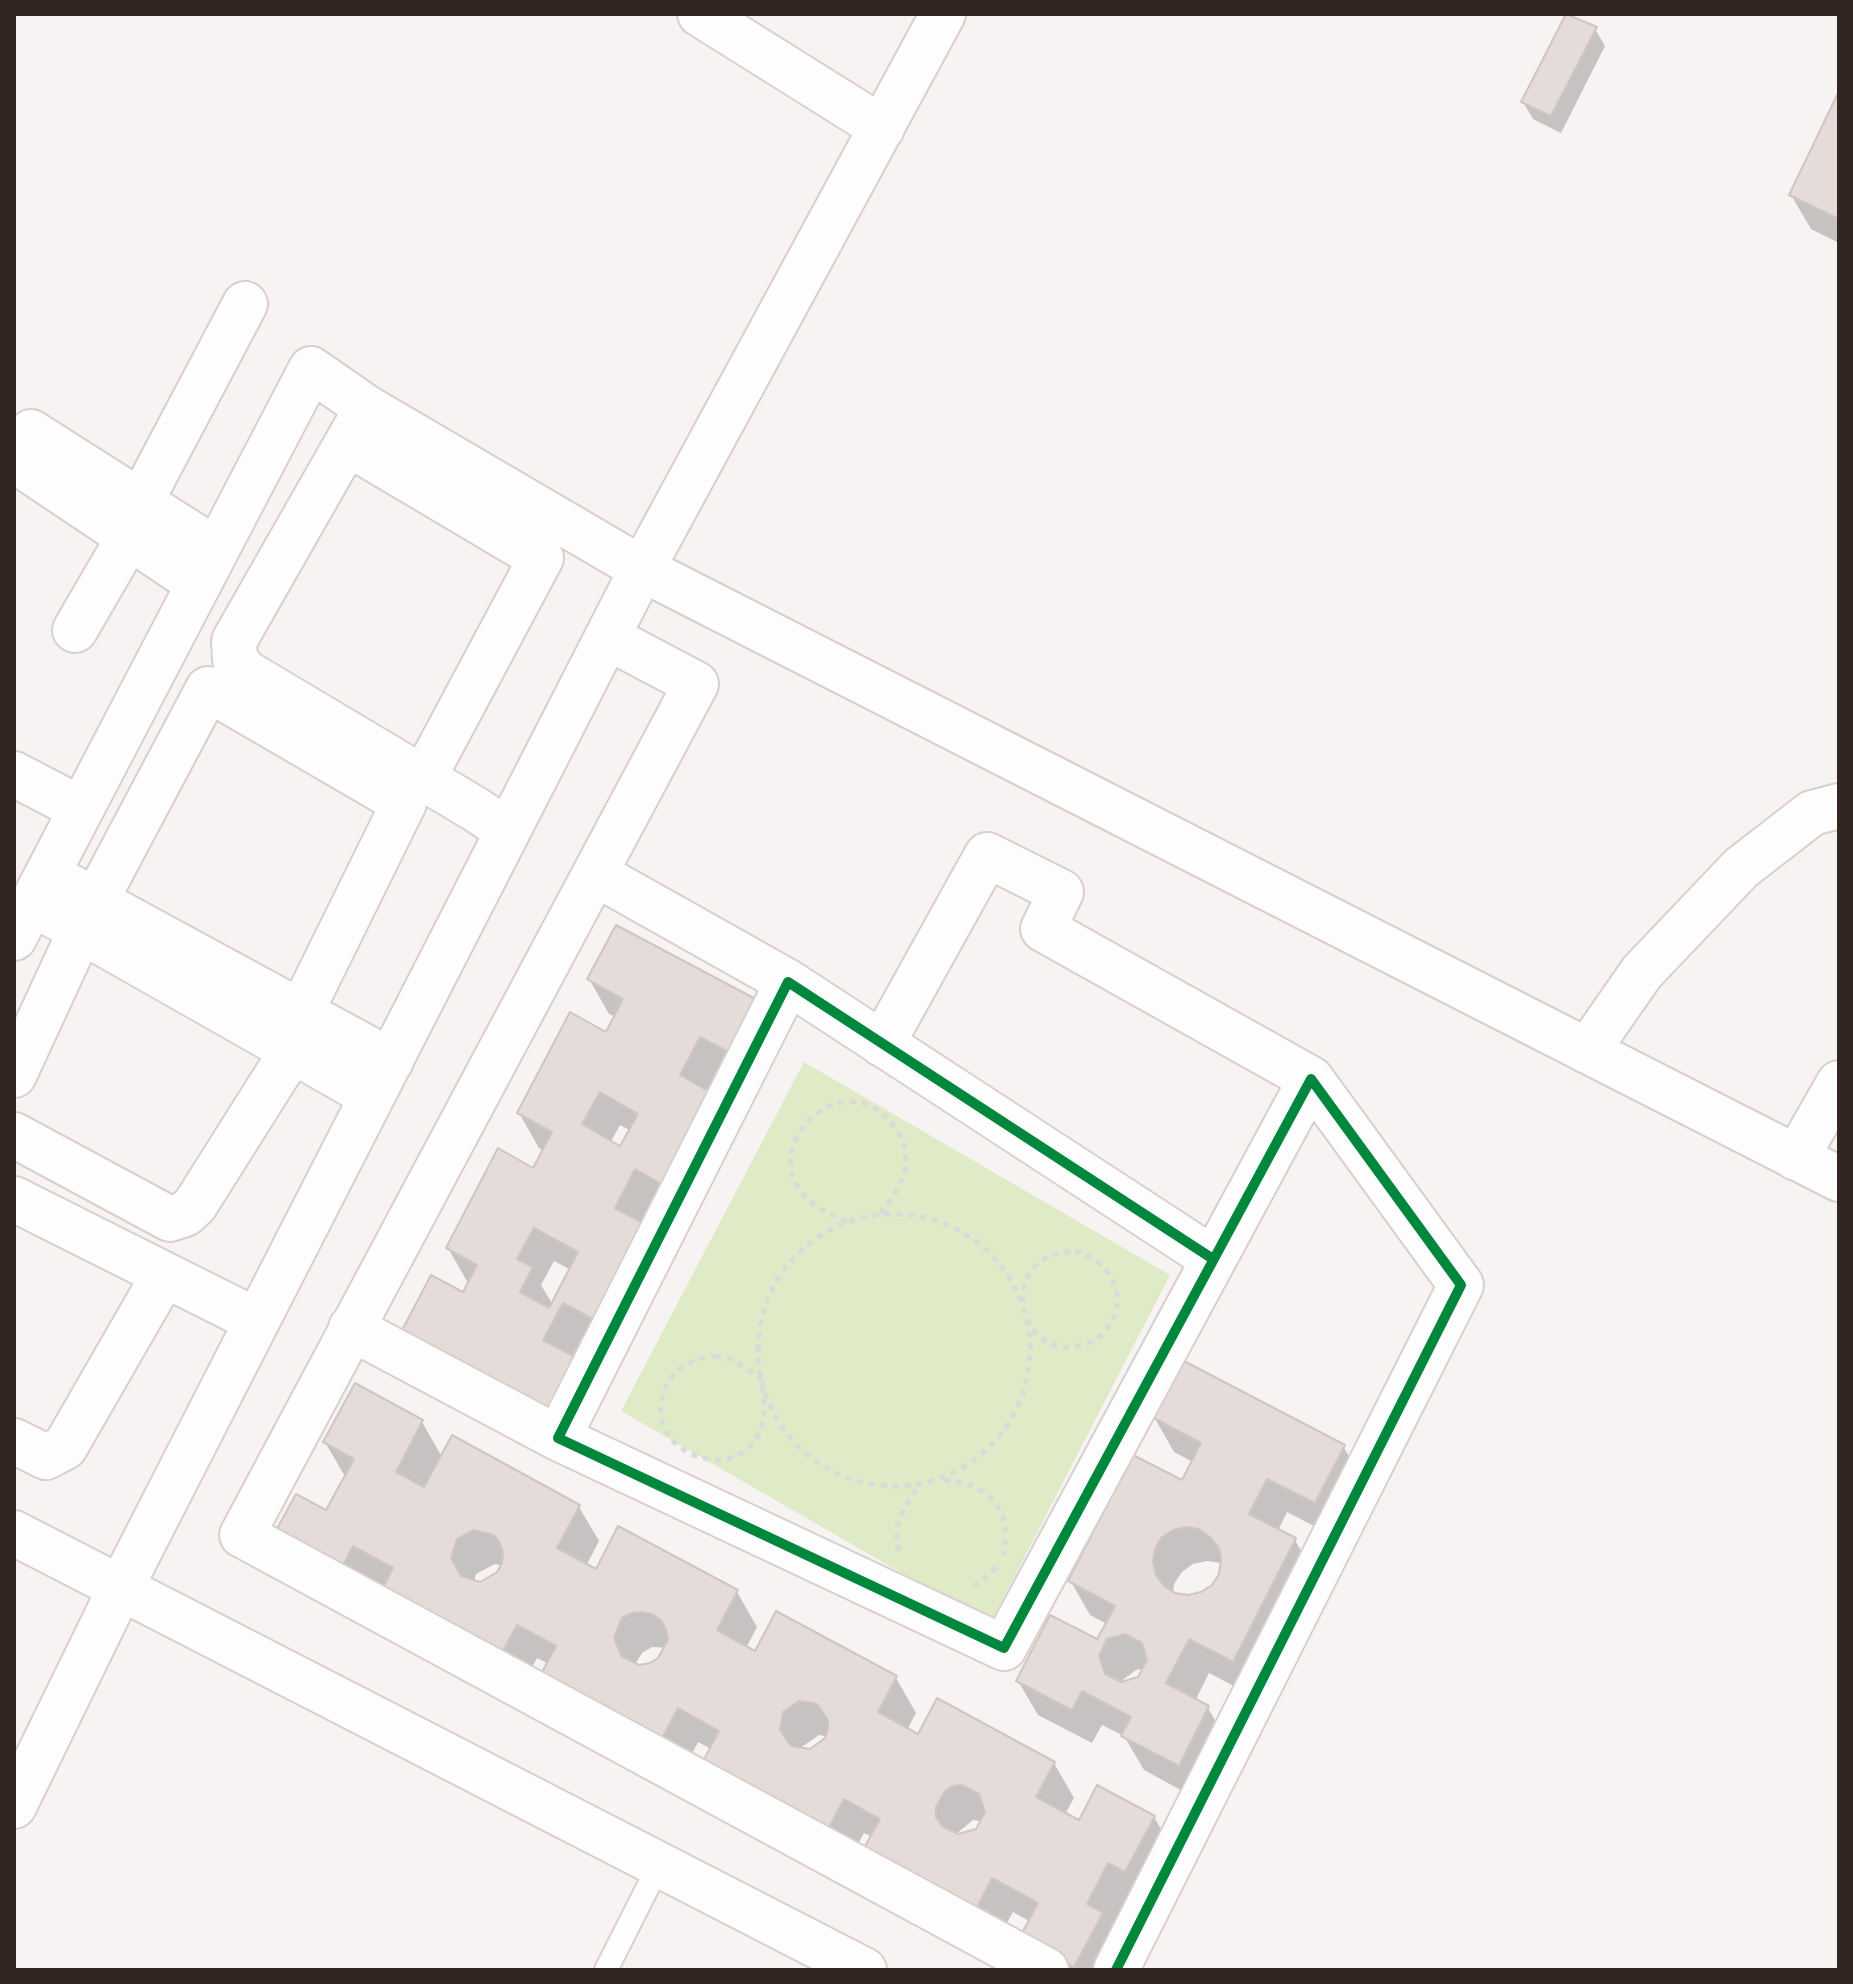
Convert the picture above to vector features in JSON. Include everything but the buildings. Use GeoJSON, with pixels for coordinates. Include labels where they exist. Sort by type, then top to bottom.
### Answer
{"type":"FeatureCollection","features":[{"type":"Feature","properties":{"kind":"street"},"geometry":{"type":"LineString","coordinates":[[700,14],[882,128]]}},
{"type":"Feature","properties":{"kind":"street"},"geometry":{"type":"LineString","coordinates":[[14,1806],[120,1589],[642,569],[943,14]]}},
{"type":"Feature","properties":{"kind":"street"},"geometry":{"type":"LineString","coordinates":[[75,630],[245,304]]}},
{"type":"Feature","properties":{"kind":"street"},"geometry":{"type":"LineString","coordinates":[[382,1078],[88,915],[31,905],[311,369],[357,425],[541,558],[423,779]]}},
{"type":"Feature","properties":{"kind":"street"},"geometry":{"type":"LineString","coordinates":[[357,425],[1839,1179]]}},
{"type":"Feature","properties":{"kind":"street"},"geometry":{"type":"LineString","coordinates":[[357,425],[234,641],[235,659],[245,672],[508,831]]}},
{"type":"Feature","properties":{"kind":"street"},"geometry":{"type":"LineString","coordinates":[[22,446],[207,566]]}},
{"type":"Feature","properties":{"kind":"street"},"geometry":{"type":"LineString","coordinates":[[607,637],[696,684],[242,1535],[1046,1970]]}},
{"type":"Feature","properties":{"kind":"street"},"geometry":{"type":"LineString","coordinates":[[14,1075],[88,915],[208,689],[404,803],[296,1031],[195,1205],[185,1214],[170,1219],[14,1135]]}},
{"type":"Feature","properties":{"kind":"street"},"geometry":{"type":"LineString","coordinates":[[14,774],[81,809]]}},
{"type":"Feature","properties":{"kind":"street"},"geometry":{"type":"LineString","coordinates":[[1587,1051],[1642,972],[1741,868],[1812,813],[1839,806]]}},
{"type":"Feature","properties":{"kind":"street"},"geometry":{"type":"LineString","coordinates":[[882,1044],[987,855],[1061,892],[1043,929],[1311,1079],[1461,1285],[1116,1970]]}},
{"type":"Feature","properties":{"kind":"street"},"geometry":{"type":"LineString","coordinates":[[596,874],[788,982],[1213,1259]]}},
{"type":"Feature","properties":{"kind":"street"},"geometry":{"type":"LineString","coordinates":[[558,1438],[788,982]]}},
{"type":"Feature","properties":{"kind":"street"},"geometry":{"type":"LineString","coordinates":[[351,1328],[558,1438],[1004,1648],[1311,1079]]}},
{"type":"Feature","properties":{"kind":"street"},"geometry":{"type":"LineString","coordinates":[[1796,1158],[1839,1083]]}},
{"type":"Feature","properties":{"kind":"street"},"geometry":{"type":"LineString","coordinates":[[14,1199],[257,1321]]}},
{"type":"Feature","properties":{"kind":"street"},"geometry":{"type":"LineString","coordinates":[[14,1441],[46,1457],[65,1447],[164,1275]]}},
{"type":"Feature","properties":{"kind":"street"},"geometry":{"type":"LineString","coordinates":[[14,1533],[864,1970]]}},
{"type":"Feature","properties":{"kind":"lane"},"geometry":{"type":"LineString","coordinates":[[606,1970],[659,1865]]}},
{"type":"Feature","properties":{"kind":"path"},"geometry":{"type":"LineString","coordinates":[[847,1221],[811,1205],[799,1190],[792,1171],[791,1152],[808,1118],[824,1107],[843,1102],[862,1104],[880,1111],[894,1124],[903,1141],[907,1161],[903,1179],[880,1214]]}},
{"type":"Feature","properties":{"kind":"path"},"geometry":{"type":"LineString","coordinates":[[847,1221],[813,1239],[785,1266],[767,1300],[758,1339],[760,1377],[766,1413],[761,1430],[751,1445],[737,1455],[720,1460],[702,1459],[686,1452],[672,1440],[664,1425],[661,1407],[665,1389],[684,1364],[715,1356],[731,1359],[760,1377],[775,1417],[801,1451],[836,1475],[877,1487],[919,1486],[942,1480],[978,1460],[1007,1430],[1025,1393],[1031,1352],[1026,1311],[1021,1296],[1024,1281],[1032,1267],[1045,1257],[1059,1252],[1075,1251],[1090,1255],[1113,1277],[1117,1308],[1111,1324],[1087,1344],[1071,1348],[1055,1346],[1040,1339],[1029,1326],[1026,1311],[1010,1277],[985,1247],[954,1226],[917,1215],[880,1214],[847,1221]]}},
{"type":"Feature","properties":{"kind":"path"},"geometry":{"type":"LineString","coordinates":[[942,1480],[961,1481],[979,1487],[994,1500],[1003,1516],[1006,1535],[1004,1554],[994,1570],[980,1583],[963,1590]]}},
{"type":"Feature","properties":{"kind":"path"},"geometry":{"type":"LineString","coordinates":[[901,1558],[896,1539],[898,1520],[919,1486]]}},
{"type":"Feature","properties":{"kind":"green space"},"geometry":{"type":"Polygon","coordinates":[[[804,1062],[1170,1275],[990,1624],[621,1411],[804,1062]]]}},
{"type":"Feature","properties":{"kind":"cycle path"},"geometry":{"type":"LineString","coordinates":[[1116,1970],[1461,1285],[1311,1079],[1004,1648],[558,1438],[788,982],[1213,1259]]}}]}
